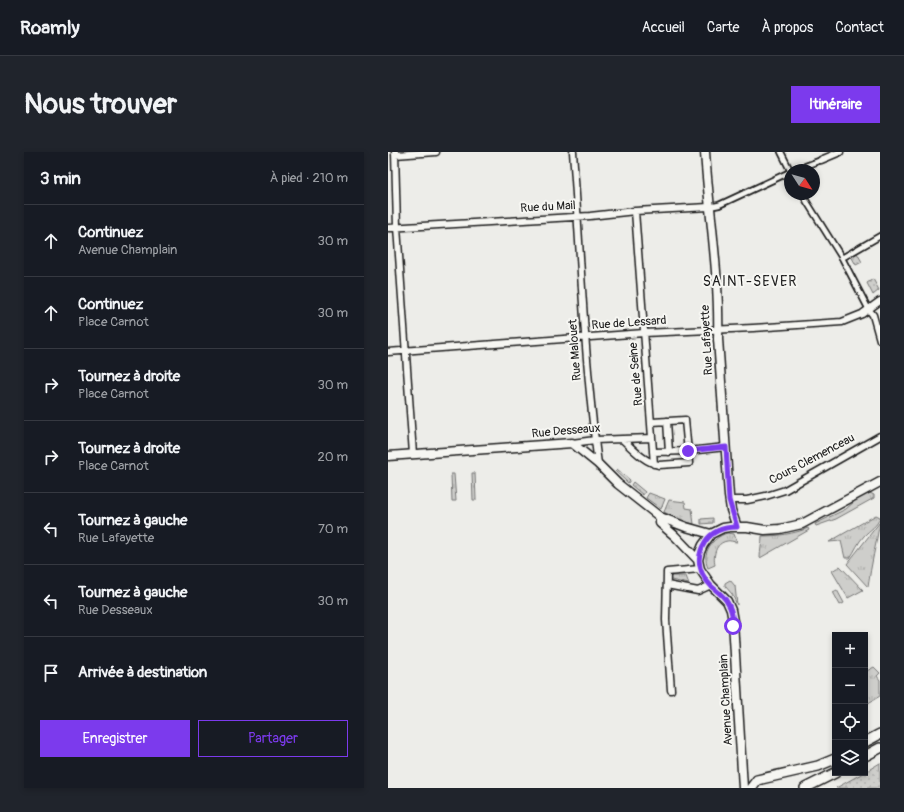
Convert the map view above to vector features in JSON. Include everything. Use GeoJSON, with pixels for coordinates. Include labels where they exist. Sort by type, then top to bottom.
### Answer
{"type":"FeatureCollection","features":[{"type":"Feature","properties":{"kind":"main road"},"geometry":{"type":"LineString","coordinates":[[868,740],[880,734]]}},
{"type":"Feature","properties":{"kind":"main road"},"geometry":{"type":"LineString","coordinates":[[868,754],[880,748]]}},
{"type":"Feature","properties":{"kind":"main road"},"geometry":{"type":"LineString","coordinates":[[751,788],[757,780],[808,769],[832,760]]}},
{"type":"Feature","properties":{"kind":"main road"},"geometry":{"type":"LineString","coordinates":[[808,769],[808,787],[832,775]]}},
{"type":"Feature","properties":{"kind":"street"},"geometry":{"type":"LineString","coordinates":[[413,454],[397,227],[395,154],[436,152]]}},
{"type":"Feature","properties":{"kind":"street","name":"Rue Malouet"},"geometry":{"type":"LineString","coordinates":[[573,152],[586,337],[598,464]]}},
{"type":"Feature","properties":{"kind":"street","name":"Rue Lafayette"},"geometry":{"type":"LineString","coordinates":[[704,152],[712,223],[729,500],[737,527]]}},
{"type":"Feature","properties":{"kind":"street"},"geometry":{"type":"LineString","coordinates":[[781,152],[787,164]]}},
{"type":"Feature","properties":{"kind":"street"},"geometry":{"type":"LineString","coordinates":[[811,164],[840,152]]}},
{"type":"Feature","properties":{"kind":"street"},"geometry":{"type":"LineString","coordinates":[[709,206],[718,205],[784,174]]}},
{"type":"Feature","properties":{"kind":"street"},"geometry":{"type":"LineString","coordinates":[[806,200],[842,258],[873,315],[880,340]]}},
{"type":"Feature","properties":{"kind":"street","name":"Rue du Mail"},"geometry":{"type":"LineString","coordinates":[[388,228],[578,217],[635,211],[709,206]]}},
{"type":"Feature","properties":{"kind":"street","name":"Rue de Seine"},"geometry":{"type":"LineString","coordinates":[[635,211],[654,464]]}},
{"type":"Feature","properties":{"kind":"street"},"geometry":{"type":"LineString","coordinates":[[842,258],[880,236]]}},
{"type":"Feature","properties":{"kind":"street","name":"Rue de Lessard"},"geometry":{"type":"LineString","coordinates":[[388,352],[644,333],[842,322],[869,310],[880,301]]}},
{"type":"Feature","properties":{"kind":"street"},"geometry":{"type":"LineString","coordinates":[[622,439],[648,462],[658,465],[689,463],[686,420],[652,422]]}},
{"type":"Feature","properties":{"kind":"street"},"geometry":{"type":"LineString","coordinates":[[667,421],[669,452]]}},
{"type":"Feature","properties":{"kind":"street","name":"Cours Clemenceau"},"geometry":{"type":"LineString","coordinates":[[729,500],[747,500],[785,490],[880,436]]}},
{"type":"Feature","properties":{"kind":"street","name":"Rue Desseaux"},"geometry":{"type":"LineString","coordinates":[[388,456],[572,444],[595,440],[652,438]]}},
{"type":"Feature","properties":{"kind":"street"},"geometry":{"type":"LineString","coordinates":[[572,444],[598,464],[618,484],[660,517],[686,527],[711,534]]}},
{"type":"Feature","properties":{"kind":"street"},"geometry":{"type":"LineString","coordinates":[[654,452],[688,451],[726,447]]}},
{"type":"Feature","properties":{"kind":"street"},"geometry":{"type":"LineString","coordinates":[[699,565],[703,545],[711,534],[723,528],[737,527],[759,530],[780,529],[802,524],[880,482]]}},
{"type":"Feature","properties":{"kind":"street"},"geometry":{"type":"LineString","coordinates":[[660,517],[660,523],[675,536],[699,565]]}},
{"type":"Feature","properties":{"kind":"street"},"geometry":{"type":"LineString","coordinates":[[671,690],[666,620],[667,572],[699,565]]}},
{"type":"Feature","properties":{"kind":"street","name":"Avenue Champlain"},"geometry":{"type":"LineString","coordinates":[[699,565],[711,585],[727,601],[731,610],[733,621],[743,788]]}},
{"type":"Feature","properties":{"kind":"street"},"geometry":{"type":"LineString","coordinates":[[667,585],[698,591],[711,585]]}},
{"type":"Feature","properties":{"kind":"green space"},"geometry":{"type":"Polygon","coordinates":[[[857,253],[862,262],[856,265],[851,256],[857,253]]]}},
{"type":"Feature","properties":{"kind":"green space"},"geometry":{"type":"Polygon","coordinates":[[[873,279],[879,290],[873,295],[867,283],[873,279]]]}},
{"type":"Feature","properties":{"kind":"green space"},"geometry":{"type":"Polygon","coordinates":[[[617,469],[630,480],[628,483],[615,471],[617,469]]]}},
{"type":"Feature","properties":{"kind":"green space"},"geometry":{"type":"Polygon","coordinates":[[[472,473],[475,473],[476,500],[473,500],[472,473]]]}},
{"type":"Feature","properties":{"kind":"green space"},"geometry":{"type":"Polygon","coordinates":[[[451,474],[454,474],[456,501],[452,501],[451,474]]]}},
{"type":"Feature","properties":{"kind":"green space"},"geometry":{"type":"Polygon","coordinates":[[[633,482],[645,492],[643,495],[631,485],[633,482]]]}},
{"type":"Feature","properties":{"kind":"green space"},"geometry":{"type":"Polygon","coordinates":[[[649,493],[665,499],[661,509],[646,498],[649,493]]]}},
{"type":"Feature","properties":{"kind":"green space"},"geometry":{"type":"Polygon","coordinates":[[[867,493],[874,495],[874,498],[836,519],[816,526],[815,524],[846,509],[867,493]]]}},
{"type":"Feature","properties":{"kind":"green space"},"geometry":{"type":"Polygon","coordinates":[[[669,500],[685,502],[686,508],[692,509],[694,524],[681,521],[664,512],[669,500]]]}},
{"type":"Feature","properties":{"kind":"green space"},"geometry":{"type":"Polygon","coordinates":[[[876,515],[880,517],[879,520],[862,538],[850,558],[845,558],[841,541],[829,542],[876,515]]]}},
{"type":"Feature","properties":{"kind":"green space"},"geometry":{"type":"Polygon","coordinates":[[[713,518],[713,523],[701,524],[701,519],[713,518]]]}},
{"type":"Feature","properties":{"kind":"green space"},"geometry":{"type":"Polygon","coordinates":[[[880,522],[872,563],[868,587],[847,564],[880,522]]]}},
{"type":"Feature","properties":{"kind":"green space"},"geometry":{"type":"Polygon","coordinates":[[[808,528],[809,530],[760,558],[762,536],[786,534],[808,528]]]}},
{"type":"Feature","properties":{"kind":"green space"},"geometry":{"type":"Polygon","coordinates":[[[727,533],[734,534],[737,542],[728,541],[720,544],[717,547],[714,558],[715,565],[708,568],[706,557],[709,547],[717,538],[727,533]]]}},
{"type":"Feature","properties":{"kind":"green space"},"geometry":{"type":"Polygon","coordinates":[[[840,566],[863,590],[848,598],[832,571],[840,566]]]}},
{"type":"Feature","properties":{"kind":"green space"},"geometry":{"type":"Polygon","coordinates":[[[672,576],[686,576],[689,584],[671,580],[669,578],[672,576]]]}},
{"type":"Feature","properties":{"kind":"green space"},"geometry":{"type":"Polygon","coordinates":[[[730,580],[735,586],[737,605],[732,594],[725,586],[725,583],[730,580]]]}},
{"type":"Feature","properties":{"kind":"green space"},"geometry":{"type":"Polygon","coordinates":[[[837,590],[844,603],[840,605],[833,592],[837,590]]]}},
{"type":"Feature","properties":{"kind":"green space"},"geometry":{"type":"Polygon","coordinates":[[[874,667],[880,673],[877,676],[880,680],[880,696],[868,703],[868,670],[874,667]]]}},
{"type":"Feature","properties":{"kind":"green space"},"geometry":{"type":"Polygon","coordinates":[[[880,763],[880,788],[836,788],[858,776],[868,776],[868,770],[880,763]]]}},
{"type":"Feature","properties":{"kind":"district","name":"SAINT-SEVER"},"geometry":{"type":"Point","coordinates":[750,281]}},
{"type":"Feature","properties":{"kind":"route"},"geometry":{"type":"LineString","coordinates":[[688,451],[726,447],[729,500],[737,527],[723,528],[711,534],[703,545],[698,560],[704,577],[727,601],[731,610],[733,626]]}}]}
